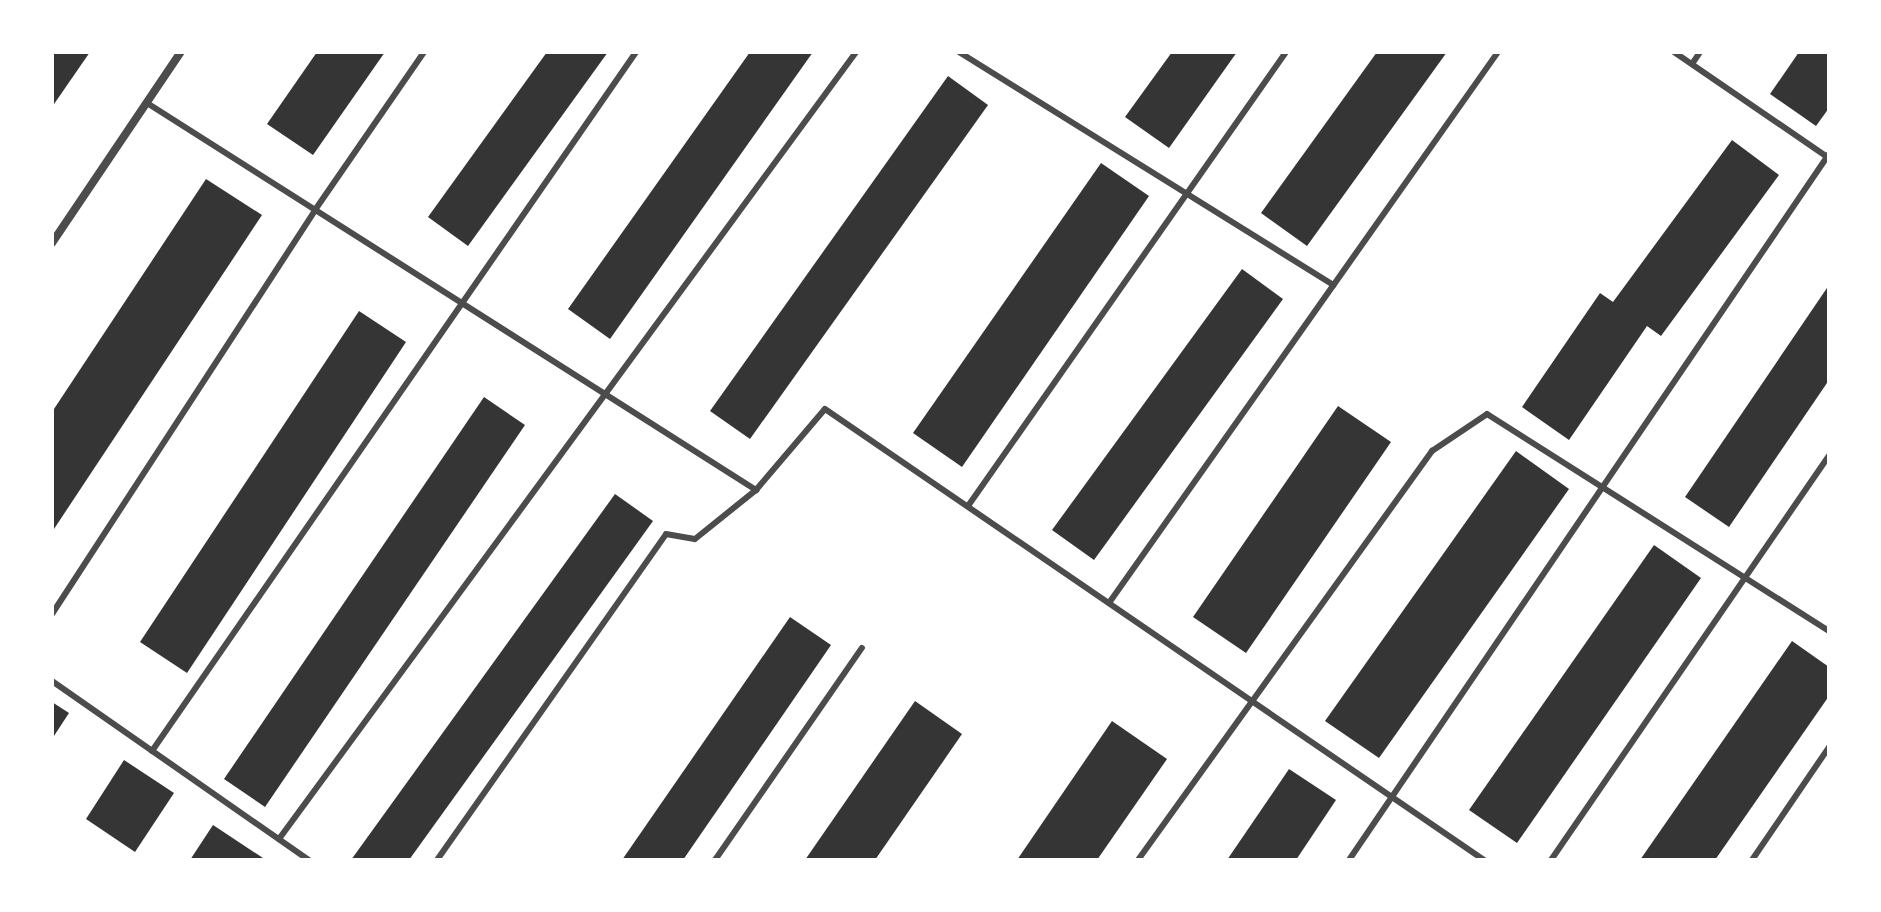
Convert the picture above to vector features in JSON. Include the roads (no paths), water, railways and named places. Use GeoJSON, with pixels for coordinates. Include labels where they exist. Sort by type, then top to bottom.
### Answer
{"type":"FeatureCollection","features":[{"type":"Feature","properties":{"kind":"street"},"geometry":{"type":"LineString","coordinates":[[52,243],[181,52]]}},
{"type":"Feature","properties":{"kind":"lane"},"geometry":{"type":"LineString","coordinates":[[52,614],[315,210],[424,52]]}},
{"type":"Feature","properties":{"kind":"lane"},"geometry":{"type":"LineString","coordinates":[[152,751],[636,52]]}},
{"type":"Feature","properties":{"kind":"lane"},"geometry":{"type":"LineString","coordinates":[[279,839],[856,52]]}},
{"type":"Feature","properties":{"kind":"lane"},"geometry":{"type":"LineString","coordinates":[[959,52],[1334,285]]}},
{"type":"Feature","properties":{"kind":"lane"},"geometry":{"type":"LineString","coordinates":[[968,506],[1286,52]]}},
{"type":"Feature","properties":{"kind":"lane"},"geometry":{"type":"LineString","coordinates":[[1109,603],[1498,52]]}},
{"type":"Feature","properties":{"kind":"lane"},"geometry":{"type":"LineString","coordinates":[[1349,860],[1828,156],[1674,52]]}},
{"type":"Feature","properties":{"kind":"lane"},"geometry":{"type":"LineString","coordinates":[[1692,64],[1700,52]]}},
{"type":"Feature","properties":{"kind":"lane"},"geometry":{"type":"LineString","coordinates":[[147,103],[756,490]]}},
{"type":"Feature","properties":{"kind":"lane"},"geometry":{"type":"LineString","coordinates":[[437,860],[666,534],[695,539],[756,490],[825,409],[1484,860]]}},
{"type":"Feature","properties":{"kind":"lane"},"geometry":{"type":"LineString","coordinates":[[1140,859],[1432,451],[1487,414],[1829,631]]}},
{"type":"Feature","properties":{"kind":"lane"},"geometry":{"type":"LineString","coordinates":[[1551,860],[1829,456]]}},
{"type":"Feature","properties":{"kind":"lane"},"geometry":{"type":"LineString","coordinates":[[715,860],[862,648]]}},
{"type":"Feature","properties":{"kind":"lane"},"geometry":{"type":"LineString","coordinates":[[52,681],[309,860]]}},
{"type":"Feature","properties":{"kind":"lane"},"geometry":{"type":"LineString","coordinates":[[1752,860],[1829,747]]}}]}
